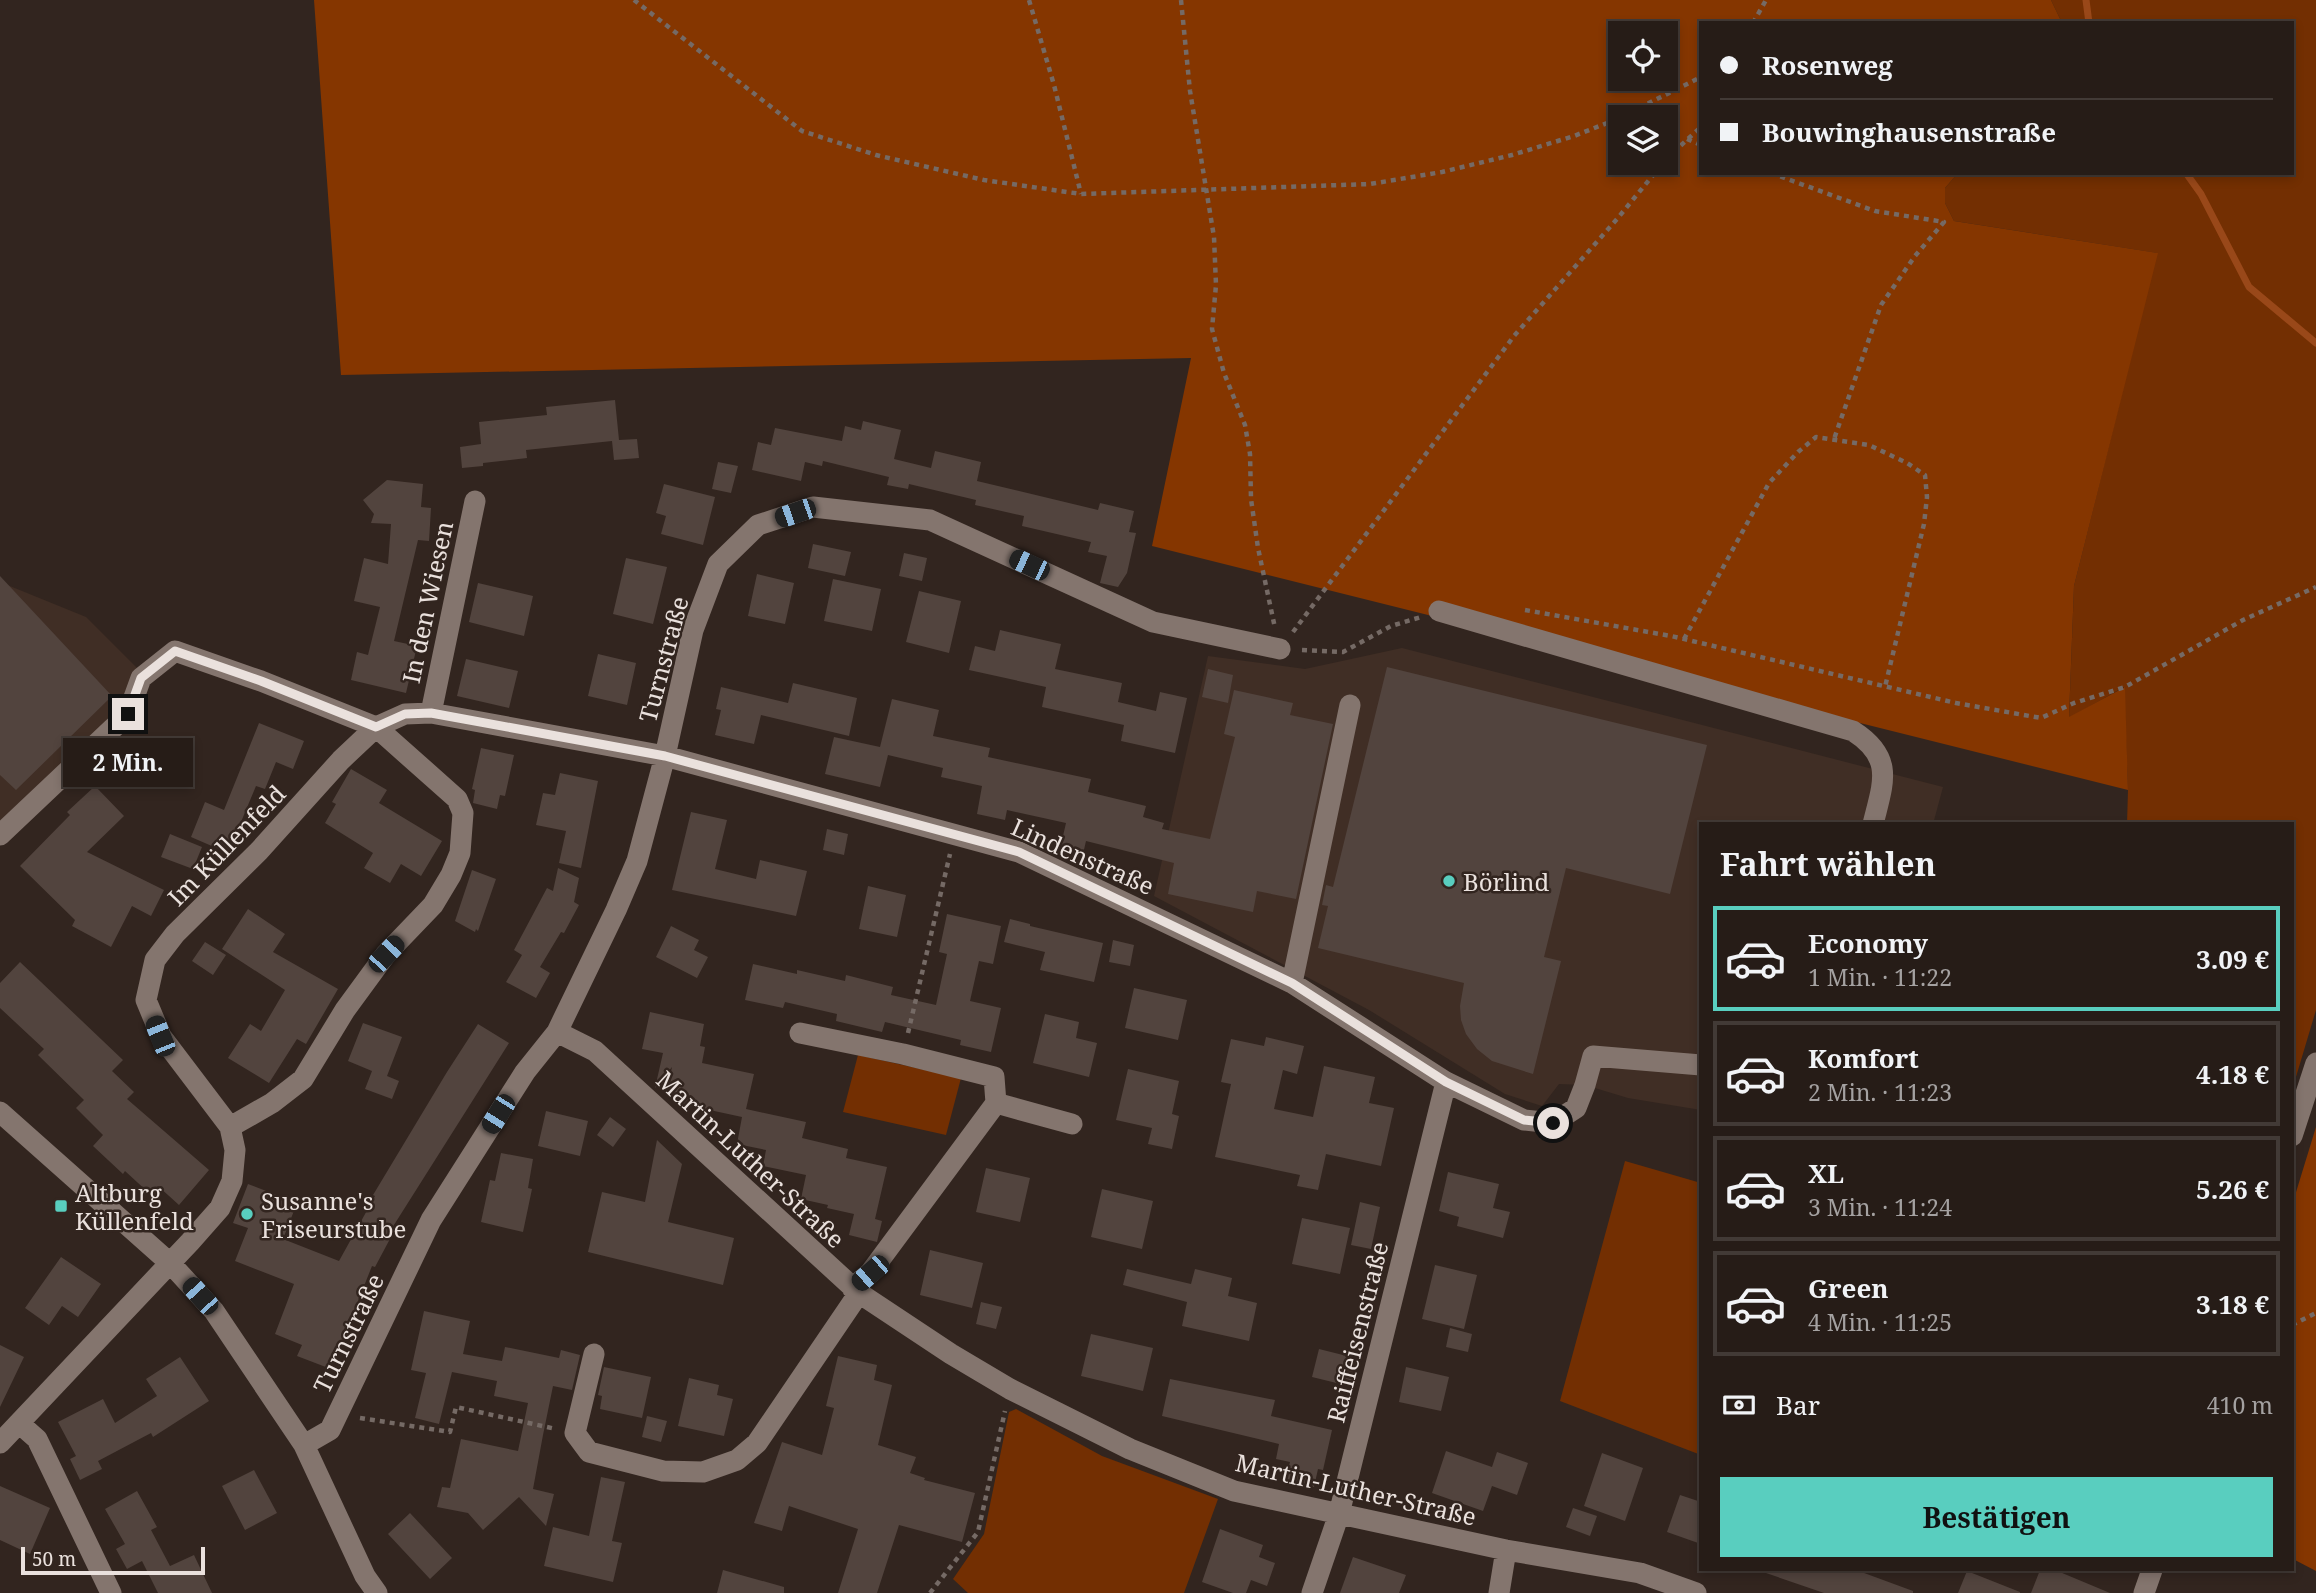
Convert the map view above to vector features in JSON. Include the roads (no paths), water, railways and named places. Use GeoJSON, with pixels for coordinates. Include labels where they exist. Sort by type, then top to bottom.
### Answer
{"type":"FeatureCollection","features":[{"type":"Feature","properties":{"kind":"street","name":"In den Wiesen"},"geometry":{"type":"LineString","coordinates":[[431,713],[475,501]]}},
{"type":"Feature","properties":{"kind":"street","name":"Turnstraße"},"geometry":{"type":"LineString","coordinates":[[304,1445],[330,1430],[431,1220],[525,1072],[557,1032],[637,862],[665,756],[693,630],[718,564],[758,525],[813,506],[930,520],[1153,622],[1280,649]]}},
{"type":"Feature","properties":{"kind":"street"},"geometry":{"type":"LineString","coordinates":[[1439,611],[1853,731],[1870,742],[1883,766],[1882,787],[1873,822]]}},
{"type":"Feature","properties":{"kind":"street"},"geometry":{"type":"LineString","coordinates":[[0,835],[128,714],[141,678],[175,651],[261,681],[376,727],[457,799],[463,813],[460,853],[452,875],[433,905],[386,954],[345,1010],[303,1079],[272,1103],[230,1127],[235,1150],[232,1181],[220,1208],[0,1443]]}},
{"type":"Feature","properties":{"kind":"street"},"geometry":{"type":"LineString","coordinates":[[1292,983],[1350,705]]}},
{"type":"Feature","properties":{"kind":"street","name":"Im Küllenfeld"},"geometry":{"type":"LineString","coordinates":[[230,1127],[160,1036],[146,1000],[155,960],[175,934],[259,851],[341,760],[376,727],[405,714],[431,713],[665,756]]}},
{"type":"Feature","properties":{"kind":"street","name":"Lindenstraße"},"geometry":{"type":"LineString","coordinates":[[665,756],[1019,852],[1292,983],[1446,1082],[1524,1120],[1553,1123],[1576,1108],[1593,1056],[1699,1065]]}},
{"type":"Feature","properties":{"kind":"street","name":"Martin-Luther-Straße"},"geometry":{"type":"LineString","coordinates":[[557,1032],[595,1051],[856,1290],[951,1354],[1010,1389],[1130,1449],[1234,1491],[1506,1550],[1640,1573],[1696,1593]]}},
{"type":"Feature","properties":{"kind":"street"},"geometry":{"type":"LineString","coordinates":[[594,1353],[575,1433],[589,1452],[663,1471],[702,1472],[737,1460],[757,1443],[856,1290],[996,1103],[994,1077],[903,1054],[800,1033]]}},
{"type":"Feature","properties":{"kind":"street"},"geometry":{"type":"LineString","coordinates":[[2294,1130],[2316,1063]]}},
{"type":"Feature","properties":{"kind":"street","name":"Raiffeisenstraße"},"geometry":{"type":"LineString","coordinates":[[1312,1593],[1339,1514],[1446,1082]]}},
{"type":"Feature","properties":{"kind":"street"},"geometry":{"type":"LineString","coordinates":[[996,1103],[1072,1124]]}},
{"type":"Feature","properties":{"kind":"street"},"geometry":{"type":"LineString","coordinates":[[0,1112],[170,1264],[214,1311],[304,1445],[365,1576],[377,1593]]}},
{"type":"Feature","properties":{"kind":"street"},"geometry":{"type":"LineString","coordinates":[[20,1424],[37,1439],[111,1593]]}},
{"type":"Feature","properties":{"kind":"street"},"geometry":{"type":"LineString","coordinates":[[1499,1593],[1506,1550]]}},
{"type":"Feature","properties":{"kind":"street"},"geometry":{"type":"LineString","coordinates":[[2144,1593],[2152,1571]]}},
{"type":"Feature","properties":{"kind":"waterway"},"geometry":{"type":"LineString","coordinates":[[2086,0],[2089,21]]}},
{"type":"Feature","properties":{"kind":"waterway"},"geometry":{"type":"LineString","coordinates":[[2187,175],[2201,194],[2249,287],[2316,343]]}},
{"type":"Feature","properties":{"kind":"place","name":"Börlind"},"geometry":{"type":"Point","coordinates":[1449,881]}},
{"type":"Feature","properties":{"kind":"place","name":"Altburg Küllenfeld"},"geometry":{"type":"Point","coordinates":[61,1206]}},
{"type":"Feature","properties":{"kind":"place","name":"Susanne's Friseurstube"},"geometry":{"type":"Point","coordinates":[247,1214]}}]}
